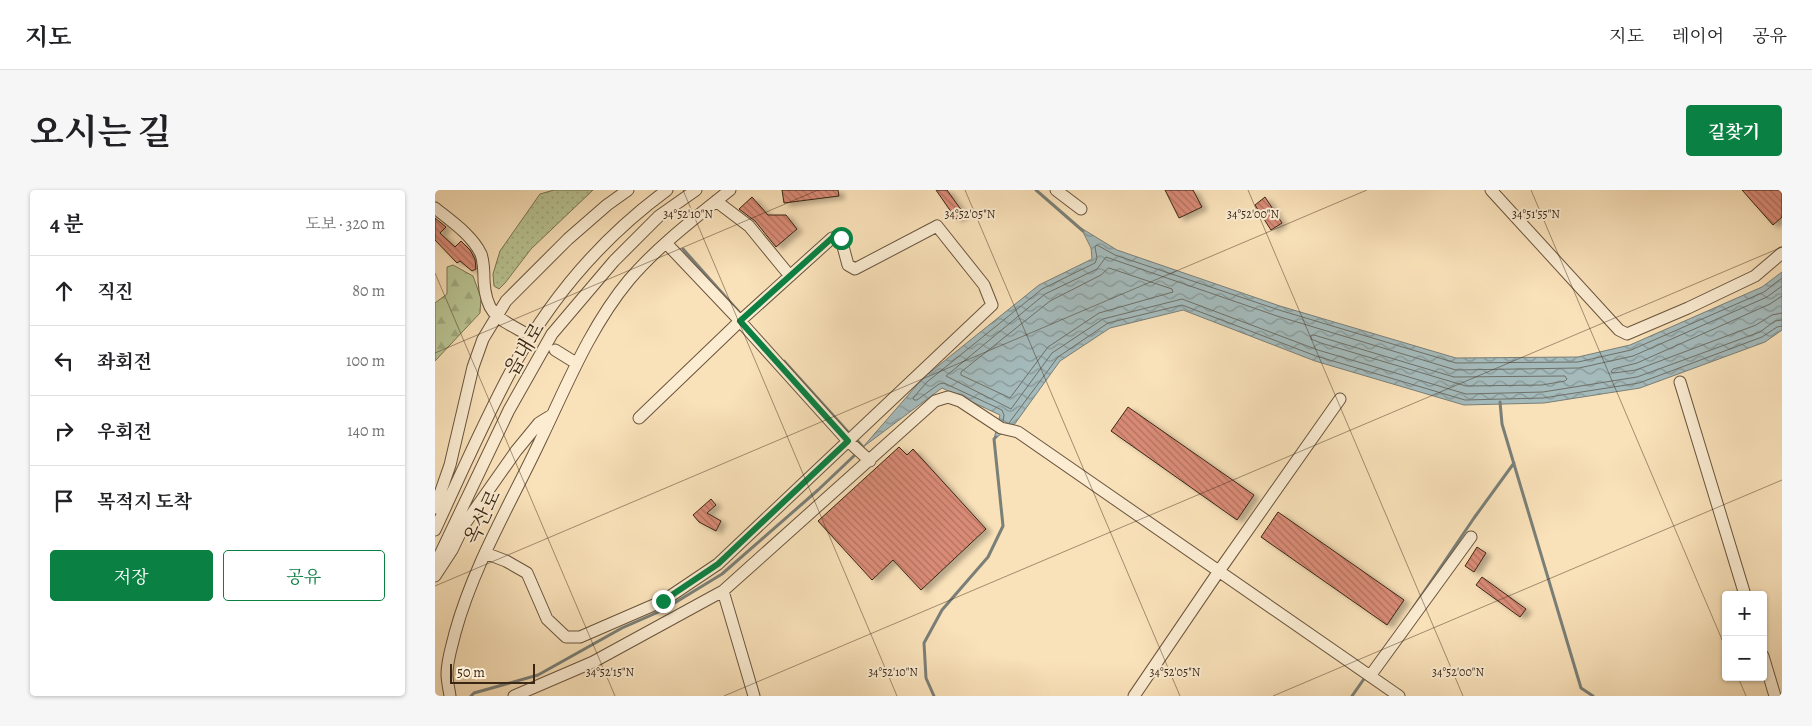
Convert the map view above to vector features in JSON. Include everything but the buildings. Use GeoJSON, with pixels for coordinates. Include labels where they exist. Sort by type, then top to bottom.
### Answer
{"type":"FeatureCollection","features":[{"type":"Feature","properties":{"kind":"street"},"geometry":{"type":"LineString","coordinates":[[435,508],[450,466],[473,368],[483,339],[506,301],[568,239],[607,205],[628,190]]}},
{"type":"Feature","properties":{"kind":"street","name":"읍내로"},"geometry":{"type":"LineString","coordinates":[[435,530],[512,369],[538,327],[563,292],[614,233],[667,190]]}},
{"type":"Feature","properties":{"kind":"street","name":"읍내로"},"geometry":{"type":"LineString","coordinates":[[435,565],[509,410],[552,334],[614,261],[659,216],[695,190]]}},
{"type":"Feature","properties":{"kind":"street","name":"옥산로"},"geometry":{"type":"LineString","coordinates":[[450,696],[447,674],[458,622],[485,553],[576,363],[613,300],[629,280],[665,243],[730,190]]}},
{"type":"Feature","properties":{"kind":"street"},"geometry":{"type":"LineString","coordinates":[[1056,190],[1081,209]]}},
{"type":"Feature","properties":{"kind":"street"},"geometry":{"type":"LineString","coordinates":[[1491,190],[1619,330],[1627,334],[1755,276],[1782,253]]}},
{"type":"Feature","properties":{"kind":"street"},"geometry":{"type":"LineString","coordinates":[[716,201],[749,226],[790,276]]}},
{"type":"Feature","properties":{"kind":"street"},"geometry":{"type":"LineString","coordinates":[[435,208],[474,243],[481,256],[487,296],[492,311],[497,317],[523,332]]}},
{"type":"Feature","properties":{"kind":"street"},"geometry":{"type":"LineString","coordinates":[[485,553],[506,560],[527,573],[547,619],[566,637],[580,637],[663,601],[718,564],[992,305],[984,285],[937,226],[855,269],[848,265],[841,238],[832,238],[740,321],[639,418]]}},
{"type":"Feature","properties":{"kind":"street"},"geometry":{"type":"LineString","coordinates":[[665,243],[740,321],[848,441],[869,461]]}},
{"type":"Feature","properties":{"kind":"street"},"geometry":{"type":"LineString","coordinates":[[555,350],[576,363]]}},
{"type":"Feature","properties":{"kind":"street"},"geometry":{"type":"LineString","coordinates":[[1680,382],[1744,591]]}},
{"type":"Feature","properties":{"kind":"street"},"geometry":{"type":"LineString","coordinates":[[513,696],[593,662],[723,591],[935,401],[948,397],[960,401],[1001,428],[1018,432],[1399,696]]}},
{"type":"Feature","properties":{"kind":"street"},"geometry":{"type":"LineString","coordinates":[[1134,696],[1340,399]]}},
{"type":"Feature","properties":{"kind":"street"},"geometry":{"type":"LineString","coordinates":[[435,576],[452,550],[464,526],[516,451],[539,423],[552,415]]}},
{"type":"Feature","properties":{"kind":"street"},"geometry":{"type":"LineString","coordinates":[[1370,676],[1471,537]]}},
{"type":"Feature","properties":{"kind":"street"},"geometry":{"type":"LineString","coordinates":[[723,591],[754,696]]}},
{"type":"Feature","properties":{"kind":"street"},"geometry":{"type":"LineString","coordinates":[[1767,669],[1775,696]]}},
{"type":"Feature","properties":{"kind":"street"},"geometry":{"type":"LineString","coordinates":[[435,677],[447,674]]}},
{"type":"Feature","properties":{"kind":"green space"},"geometry":{"type":"Polygon","coordinates":[[[554,190],[593,190],[531,249],[499,289],[494,286],[493,274],[500,251],[540,194],[554,190]]]}},
{"type":"Feature","properties":{"kind":"green space"},"geometry":{"type":"Polygon","coordinates":[[[453,265],[473,276],[481,298],[480,313],[435,361],[435,303],[447,294],[447,267],[453,265]]]}},
{"type":"Feature","properties":{"kind":"water"},"geometry":{"type":"Polygon","coordinates":[[[1081,228],[1117,250],[1280,306],[1456,358],[1578,357],[1630,345],[1762,287],[1782,272],[1782,330],[1765,342],[1640,388],[1544,403],[1464,405],[1315,361],[1183,310],[1110,328],[1060,361],[1014,425],[994,439],[1000,415],[942,388],[863,447],[923,378],[1039,285],[1092,259],[1091,248],[1081,228]]]}},
{"type":"Feature","properties":{"kind":"waterway"},"geometry":{"type":"LineString","coordinates":[[1036,190],[1083,231]]}},
{"type":"Feature","properties":{"kind":"waterway"},"geometry":{"type":"LineString","coordinates":[[683,249],[739,312]]}},
{"type":"Feature","properties":{"kind":"waterway"},"geometry":{"type":"LineString","coordinates":[[784,361],[850,434]]}},
{"type":"Feature","properties":{"kind":"waterway"},"geometry":{"type":"LineString","coordinates":[[1500,402],[1502,424],[1581,688],[1593,696]]}},
{"type":"Feature","properties":{"kind":"waterway"},"geometry":{"type":"LineString","coordinates":[[934,696],[926,678],[924,643],[942,610],[988,557],[1003,526],[994,439],[996,437]]}},
{"type":"Feature","properties":{"kind":"waterway"},"geometry":{"type":"LineString","coordinates":[[855,438],[863,447]]}},
{"type":"Feature","properties":{"kind":"waterway"},"geometry":{"type":"LineString","coordinates":[[471,696],[474,693],[538,675],[622,628],[663,610],[722,574],[818,490],[857,453]]}},
{"type":"Feature","properties":{"kind":"waterway"},"geometry":{"type":"LineString","coordinates":[[1411,611],[1514,463]]}},
{"type":"Feature","properties":{"kind":"waterway"},"geometry":{"type":"LineString","coordinates":[[1352,696],[1366,676]]}},
{"type":"Feature","properties":{"kind":"route"},"geometry":{"type":"LineString","coordinates":[[663,601],[718,564],[848,441],[740,321],[832,238],[841,238]]}}]}
